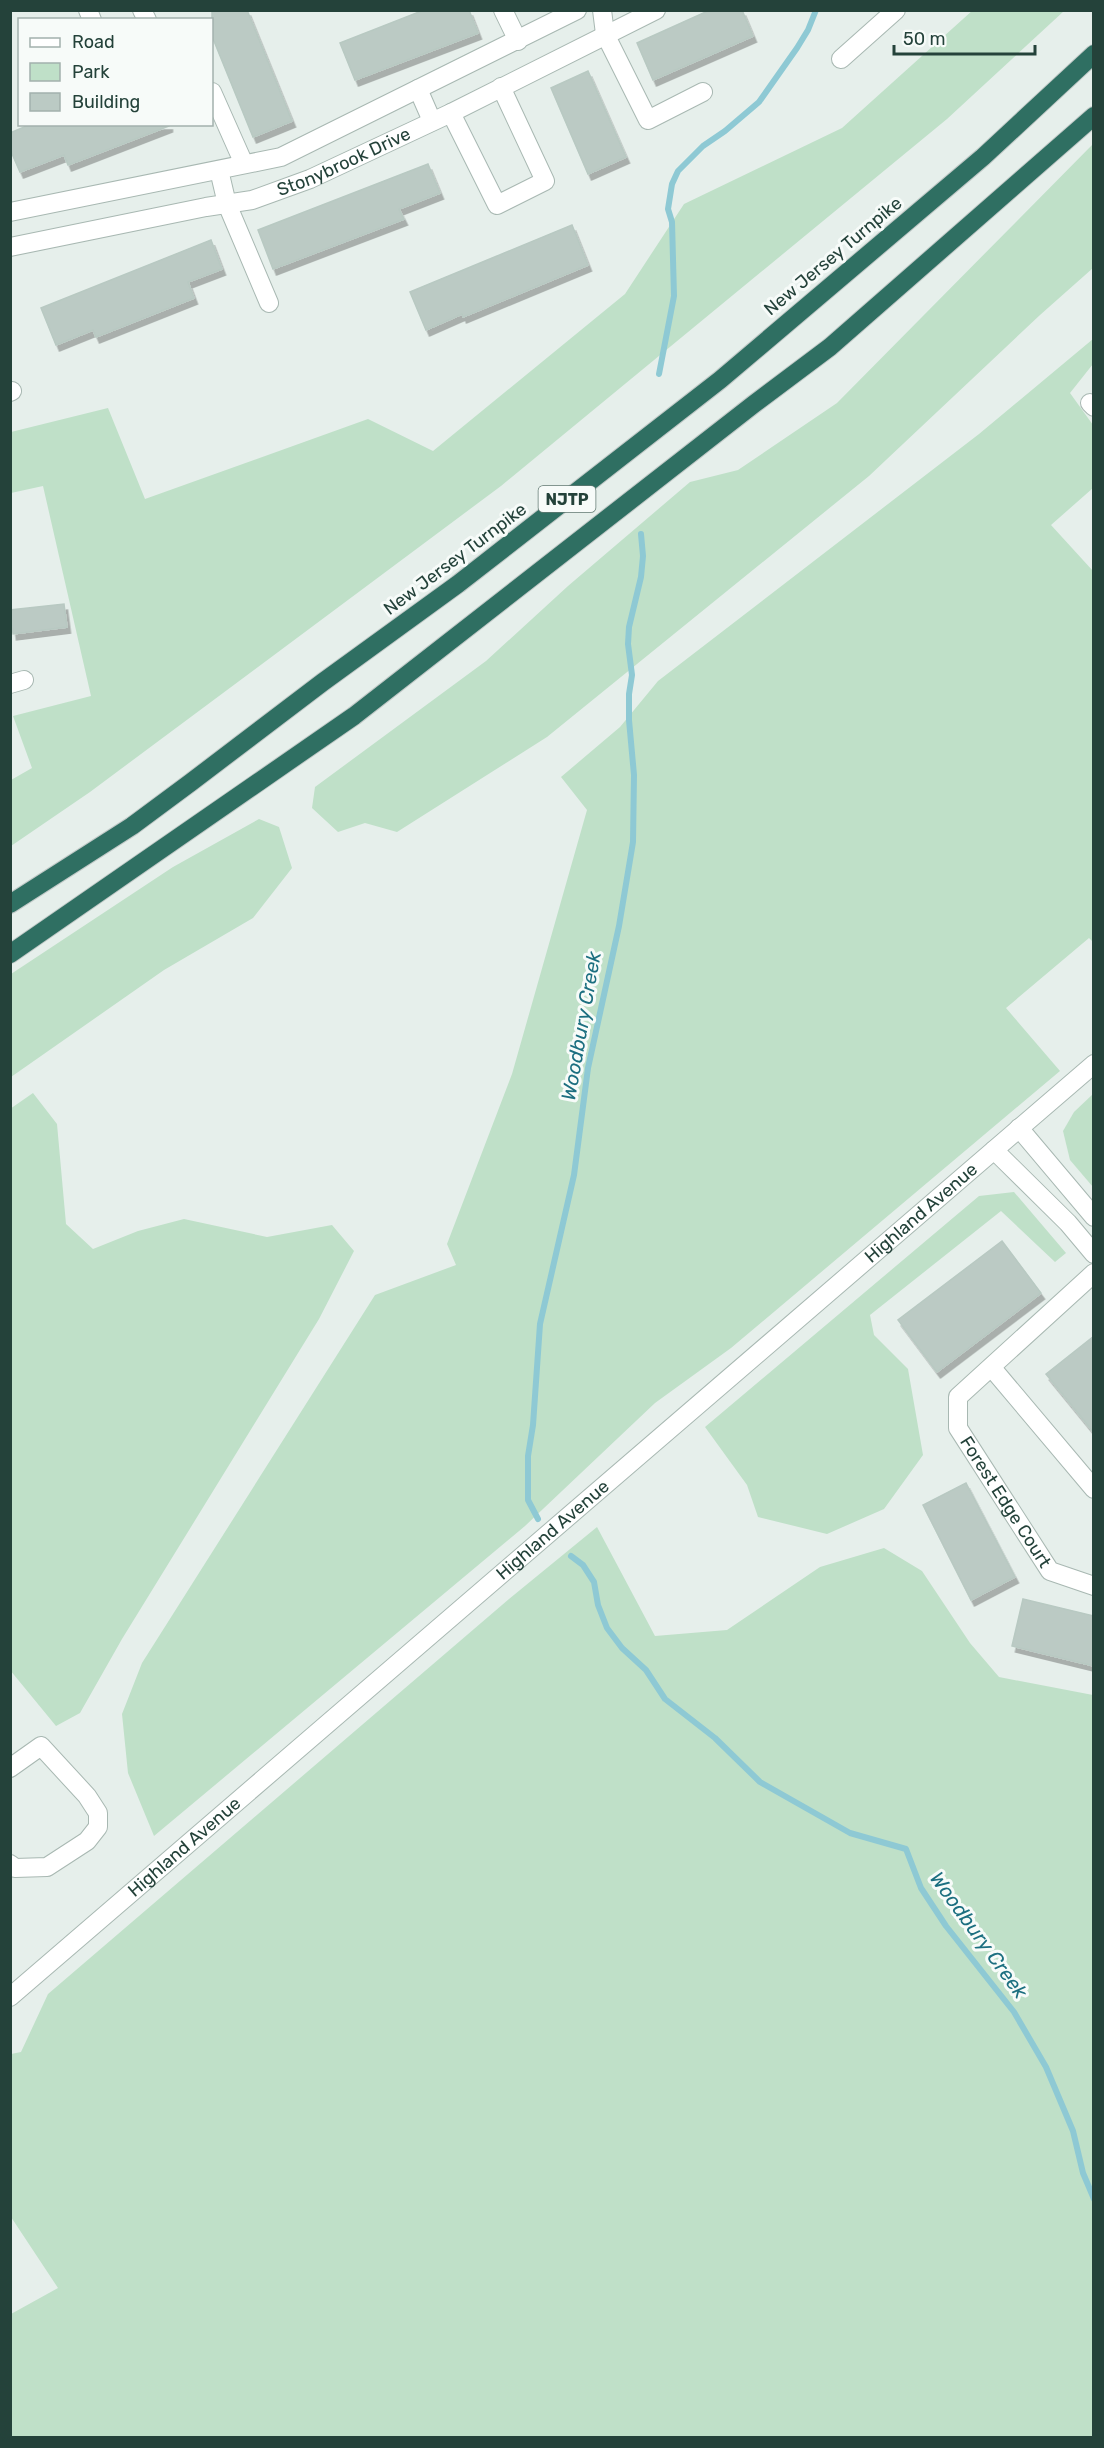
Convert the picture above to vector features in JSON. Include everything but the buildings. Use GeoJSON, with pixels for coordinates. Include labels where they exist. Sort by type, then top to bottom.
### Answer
{"type":"FeatureCollection","features":[{"type":"Feature","properties":{"kind":"highway","name":"New Jersey Turnpike"},"geometry":{"type":"LineString","coordinates":[[10,904],[132,826],[458,584],[711,387],[983,157],[1094,54]]}},
{"type":"Feature","properties":{"kind":"highway","name":"NJTP"},"geometry":{"type":"LineString","coordinates":[[10,954],[354,716],[830,347],[1094,116]]}},
{"type":"Feature","properties":{"kind":"street"},"geometry":{"type":"LineString","coordinates":[[503,10],[518,41]]}},
{"type":"Feature","properties":{"kind":"street","name":"Stonybrook Drive"},"geometry":{"type":"LineString","coordinates":[[10,212],[281,157],[577,10]]}},
{"type":"Feature","properties":{"kind":"street"},"geometry":{"type":"LineString","coordinates":[[602,10],[605,34],[648,120],[703,92]]}},
{"type":"Feature","properties":{"kind":"street","name":"Stonybrook Drive"},"geometry":{"type":"LineString","coordinates":[[10,248],[252,200],[310,179],[452,113],[656,10]]}},
{"type":"Feature","properties":{"kind":"street"},"geometry":{"type":"LineString","coordinates":[[841,59],[896,10]]}},
{"type":"Feature","properties":{"kind":"street"},"geometry":{"type":"LineString","coordinates":[[452,113],[497,205],[545,181],[501,87]]}},
{"type":"Feature","properties":{"kind":"street"},"geometry":{"type":"LineString","coordinates":[[418,89],[432,121]]}},
{"type":"Feature","properties":{"kind":"street"},"geometry":{"type":"LineString","coordinates":[[213,94],[244,164]]}},
{"type":"Feature","properties":{"kind":"street"},"geometry":{"type":"LineString","coordinates":[[219,170],[227,204],[268,303]]}},
{"type":"Feature","properties":{"kind":"street","name":"Highland Avenue"},"geometry":{"type":"LineString","coordinates":[[10,1997],[1094,1064]]}},
{"type":"Feature","properties":{"kind":"street"},"geometry":{"type":"LineString","coordinates":[[1019,1128],[1094,1217]]}},
{"type":"Feature","properties":{"kind":"street"},"geometry":{"type":"LineString","coordinates":[[994,1150],[1068,1223],[1094,1254]]}},
{"type":"Feature","properties":{"kind":"street","name":"Forest Edge Court"},"geometry":{"type":"LineString","coordinates":[[1094,1273],[958,1397],[958,1428],[1050,1571],[1094,1586]]}},
{"type":"Feature","properties":{"kind":"street"},"geometry":{"type":"LineString","coordinates":[[992,1368],[1094,1489]]}},
{"type":"Feature","properties":{"kind":"street"},"geometry":{"type":"LineString","coordinates":[[10,1768],[41,1746],[87,1796],[98,1813],[98,1827],[87,1841],[46,1867],[15,1868],[10,1863]]}},
{"type":"Feature","properties":{"kind":"green space"},"geometry":{"type":"Polygon","coordinates":[[[973,10],[1064,11],[947,119],[501,486],[90,792],[11,846],[11,780],[32,768],[13,716],[91,696],[43,486],[11,493],[11,432],[108,408],[145,499],[368,419],[433,451],[625,294],[684,204],[842,128],[973,10]]]}},
{"type":"Feature","properties":{"kind":"green space"},"geometry":{"type":"Polygon","coordinates":[[[1093,144],[1093,268],[869,476],[547,737],[397,832],[365,823],[338,832],[312,808],[315,787],[486,661],[568,586],[690,482],[738,470],[837,403],[1093,144]]]}},
{"type":"Feature","properties":{"kind":"green space"},"geometry":{"type":"Polygon","coordinates":[[[1093,339],[1093,364],[1070,393],[1093,425],[1093,488],[1051,525],[1093,571],[1093,942],[1089,938],[1006,1008],[1060,1071],[731,1348],[655,1403],[525,1526],[154,1836],[128,1773],[122,1714],[142,1663],[375,1295],[456,1265],[447,1244],[512,1074],[587,810],[561,777],[620,727],[658,681],[979,434],[1093,339]]]}},
{"type":"Feature","properties":{"kind":"green space"},"geometry":{"type":"Polygon","coordinates":[[[259,819],[279,827],[292,868],[253,918],[164,970],[11,1077],[11,974],[173,867],[259,819]]]}},
{"type":"Feature","properties":{"kind":"green space"},"geometry":{"type":"Polygon","coordinates":[[[33,1093],[57,1124],[66,1224],[93,1249],[138,1231],[184,1219],[267,1237],[332,1225],[354,1251],[319,1319],[122,1639],[80,1713],[56,1726],[10,1670],[10,1109],[33,1093]]]}},
{"type":"Feature","properties":{"kind":"green space"},"geometry":{"type":"Polygon","coordinates":[[[1093,1094],[1093,1187],[1070,1160],[1063,1131],[1074,1112],[1093,1094]]]}},
{"type":"Feature","properties":{"kind":"green space"},"geometry":{"type":"Polygon","coordinates":[[[1014,1192],[1066,1253],[1055,1262],[1001,1211],[870,1315],[874,1335],[908,1369],[923,1455],[884,1509],[827,1534],[758,1517],[747,1485],[705,1427],[979,1196],[1014,1192]]]}},
{"type":"Feature","properties":{"kind":"green space"},"geometry":{"type":"Polygon","coordinates":[[[597,1527],[655,1636],[727,1630],[820,1567],[884,1548],[922,1571],[970,1643],[999,1677],[1093,1695],[1093,2437],[11,2437],[11,2314],[58,2288],[11,2217],[11,2054],[21,2052],[48,1994],[509,1599],[597,1527]]]}},
{"type":"Feature","properties":{"kind":"waterway","name":"Woodbury Creek"},"geometry":{"type":"LineString","coordinates":[[659,374],[674,296],[672,222],[668,209],[672,184],[678,171],[703,146],[759,102],[797,48],[816,10]]}},
{"type":"Feature","properties":{"kind":"waterway","name":"Woodbury Creek"},"geometry":{"type":"LineString","coordinates":[[538,1519],[528,1500],[528,1456],[533,1425],[540,1324],[574,1175],[588,1068],[619,926],[633,842],[634,775],[629,720],[632,675],[628,644],[629,627],[641,577],[643,556],[641,534]]}},
{"type":"Feature","properties":{"kind":"waterway","name":"Woodbury Creek"},"geometry":{"type":"LineString","coordinates":[[571,1556],[583,1565],[594,1582],[598,1605],[607,1628],[622,1648],[646,1670],[665,1699],[715,1738],[760,1782],[850,1833],[906,1849],[921,1888],[946,1926],[1014,2012],[1046,2067],[1073,2131],[1083,2173],[1094,2199]]}}]}
